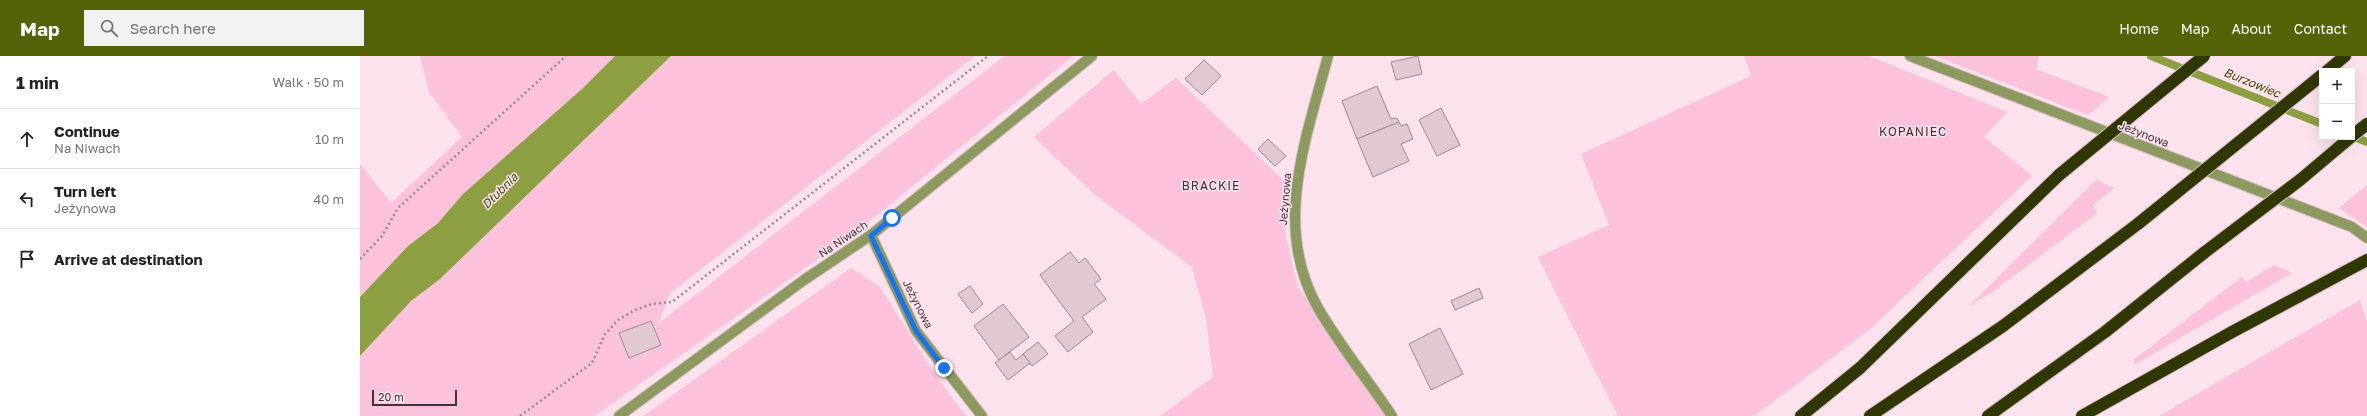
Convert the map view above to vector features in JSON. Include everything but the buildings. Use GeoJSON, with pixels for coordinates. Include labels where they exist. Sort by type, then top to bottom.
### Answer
{"type":"FeatureCollection","features":[{"type":"Feature","properties":{"kind":"highway"},"geometry":{"type":"LineString","coordinates":[[1801,416],[1860,368],[2059,175],[2204,56]]}},
{"type":"Feature","properties":{"kind":"highway"},"geometry":{"type":"LineString","coordinates":[[2331,68],[2345,56]]}},
{"type":"Feature","properties":{"kind":"highway"},"geometry":{"type":"LineString","coordinates":[[1870,416],[2003,326],[2139,223],[2319,77]]}},
{"type":"Feature","properties":{"kind":"highway"},"geometry":{"type":"LineString","coordinates":[[2355,134],[2367,124]]}},
{"type":"Feature","properties":{"kind":"highway"},"geometry":{"type":"LineString","coordinates":[[1988,416],[2105,332],[2205,252],[2300,180],[2348,140]]}},
{"type":"Feature","properties":{"kind":"highway"},"geometry":{"type":"LineString","coordinates":[[2082,416],[2367,260]]}},
{"type":"Feature","properties":{"kind":"street","name":"Na Niwach"},"geometry":{"type":"LineString","coordinates":[[619,416],[804,280],[871,236],[1092,56]]}},
{"type":"Feature","properties":{"kind":"street","name":"Jeżynowa"},"geometry":{"type":"LineString","coordinates":[[1328,56],[1301,162],[1295,193],[1294,229],[1300,264],[1318,308],[1392,416]]}},
{"type":"Feature","properties":{"kind":"street","name":"Jeżynowa"},"geometry":{"type":"LineString","coordinates":[[1910,56],[2352,227],[2367,238]]}},
{"type":"Feature","properties":{"kind":"street","name":"Jeżynowa"},"geometry":{"type":"LineString","coordinates":[[871,236],[916,331],[982,416]]}},
{"type":"Feature","properties":{"kind":"path"},"geometry":{"type":"LineString","coordinates":[[360,259],[382,236],[398,208],[566,56]]}},
{"type":"Feature","properties":{"kind":"path"},"geometry":{"type":"LineString","coordinates":[[520,416],[592,364],[605,334],[618,320],[641,308],[672,302],[988,56]]}},
{"type":"Feature","properties":{"kind":"shaded area"},"geometry":{"type":"Polygon","coordinates":[[[420,56],[615,56],[583,88],[463,194],[438,223],[408,246],[360,297],[360,164],[391,203],[462,137],[429,92],[420,56]]]}},
{"type":"Feature","properties":{"kind":"shaded area"},"geometry":{"type":"Polygon","coordinates":[[[671,56],[975,56],[670,293],[659,323],[1005,56],[1073,56],[852,235],[594,416],[360,416],[360,356],[411,301],[440,279],[671,56]]]}},
{"type":"Feature","properties":{"kind":"shaded area"},"geometry":{"type":"Polygon","coordinates":[[[1744,56],[1869,56],[2007,112],[1984,137],[2032,176],[1870,329],[1754,416],[1618,416],[1538,257],[1609,225],[1581,154],[1751,76],[1744,56]]]}},
{"type":"Feature","properties":{"kind":"shaded area"},"geometry":{"type":"Polygon","coordinates":[[[1935,56],[2039,56],[2036,69],[2109,97],[2088,115],[1935,56]]]}},
{"type":"Feature","properties":{"kind":"shaded area"},"geometry":{"type":"Polygon","coordinates":[[[1114,70],[1141,104],[1176,78],[1283,180],[1285,234],[1298,287],[1385,416],[1160,416],[1213,377],[1206,318],[1192,267],[1094,194],[1034,137],[1114,70]]]}},
{"type":"Feature","properties":{"kind":"shaded area"},"geometry":{"type":"Polygon","coordinates":[[[2096,180],[2114,188],[2093,205],[2097,213],[1992,292],[1969,306],[2096,180]]]}},
{"type":"Feature","properties":{"kind":"shaded area"},"geometry":{"type":"Polygon","coordinates":[[[2367,185],[2367,227],[2339,208],[2367,185]]]}},
{"type":"Feature","properties":{"kind":"shaded area"},"geometry":{"type":"Polygon","coordinates":[[[2274,265],[2292,273],[2135,364],[2133,360],[2242,277],[2246,282],[2274,265]]]}},
{"type":"Feature","properties":{"kind":"shaded area"},"geometry":{"type":"Polygon","coordinates":[[[851,268],[880,287],[937,378],[966,416],[643,416],[851,268]]]}},
{"type":"Feature","properties":{"kind":"shaded area"},"geometry":{"type":"Polygon","coordinates":[[[2360,300],[2367,324],[2367,416],[2159,416],[2360,300]]]}},
{"type":"Feature","properties":{"kind":"water","name":"Dłubnia"},"geometry":{"type":"Polygon","coordinates":[[[615,56],[671,56],[440,279],[411,301],[360,356],[360,297],[408,246],[438,223],[463,194],[583,88],[615,56]]]}},
{"type":"Feature","properties":{"kind":"waterway","name":"Burzowiec"},"geometry":{"type":"LineString","coordinates":[[2151,56],[2319,123]]}},
{"type":"Feature","properties":{"kind":"waterway","name":"Burzowiec"},"geometry":{"type":"LineString","coordinates":[[2355,137],[2367,142]]}},
{"type":"Feature","properties":{"kind":"district","name":"KOPANIEC"},"geometry":{"type":"Point","coordinates":[1913,132]}},
{"type":"Feature","properties":{"kind":"district","name":"BRACKIE"},"geometry":{"type":"Point","coordinates":[1211,186]}},
{"type":"Feature","properties":{"kind":"route"},"geometry":{"type":"LineString","coordinates":[[892,218],[871,236],[916,331],[944,368]]}}]}
